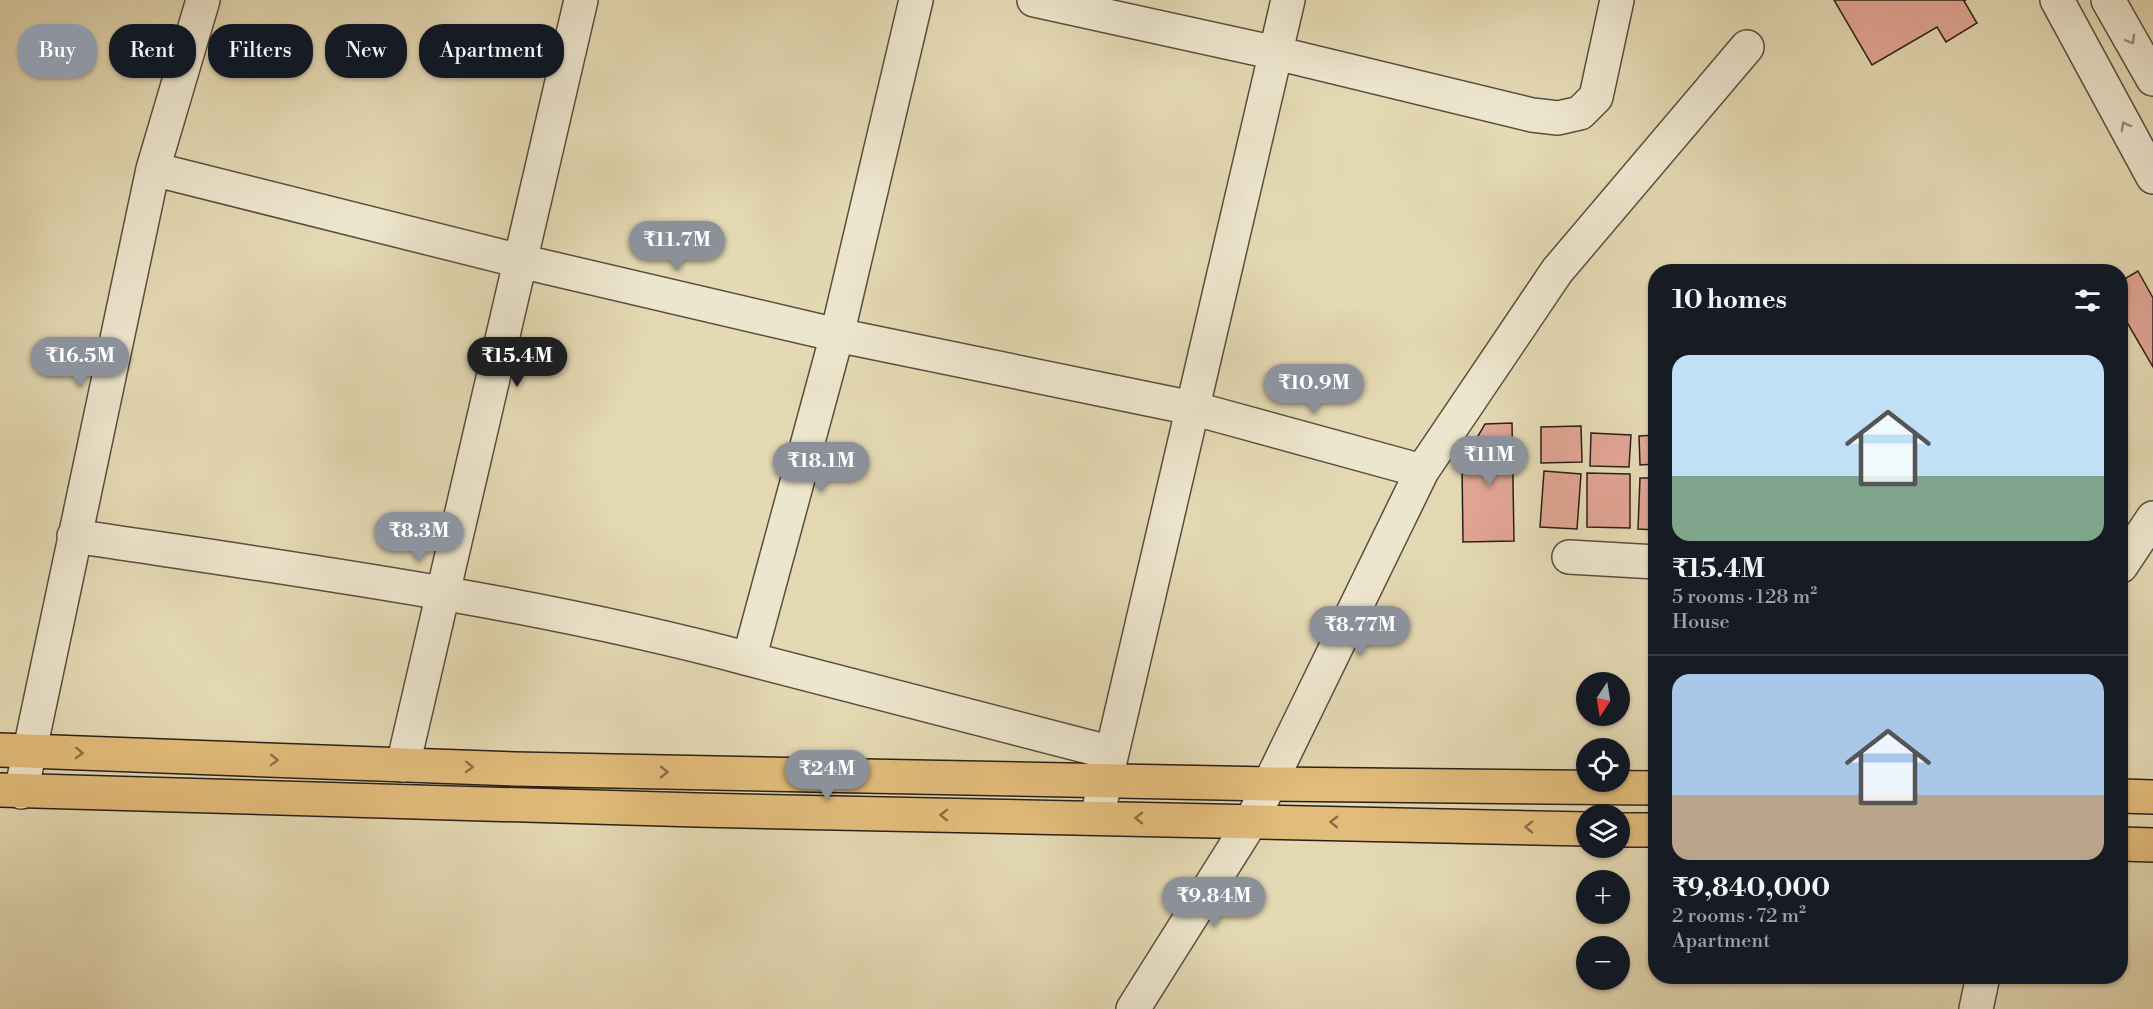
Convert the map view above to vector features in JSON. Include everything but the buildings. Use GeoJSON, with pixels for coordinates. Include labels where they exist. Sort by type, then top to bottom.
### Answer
{"type":"FeatureCollection","features":[{"type":"Feature","properties":{"kind":"main road"},"geometry":{"type":"LineString","coordinates":[[15,750],[514,769],[1109,767],[1270,784],[1648,788]]}},
{"type":"Feature","properties":{"kind":"main road"},"geometry":{"type":"LineString","coordinates":[[10,791],[709,810],[1576,829]]}},
{"type":"Feature","properties":{"kind":"main road"},"geometry":{"type":"LineString","coordinates":[[2128,796],[2153,797]]}},
{"type":"Feature","properties":{"kind":"main road"},"geometry":{"type":"LineString","coordinates":[[1630,830],[1648,830]]}},
{"type":"Feature","properties":{"kind":"main road"},"geometry":{"type":"LineString","coordinates":[[2128,844],[2153,845]]}},
{"type":"Feature","properties":{"kind":"street"},"geometry":{"type":"LineString","coordinates":[[10,791],[15,750],[74,536],[153,169],[203,0]]}},
{"type":"Feature","properties":{"kind":"street"},"geometry":{"type":"LineString","coordinates":[[403,765],[581,0]]}},
{"type":"Feature","properties":{"kind":"street"},"geometry":{"type":"LineString","coordinates":[[749,659],[837,335],[916,0]]}},
{"type":"Feature","properties":{"kind":"street"},"geometry":{"type":"LineString","coordinates":[[1034,0],[1275,53],[1532,115],[1558,118],[1580,113],[1596,97],[1617,0]]}},
{"type":"Feature","properties":{"kind":"street"},"geometry":{"type":"LineString","coordinates":[[1097,818],[1288,0]]}},
{"type":"Feature","properties":{"kind":"street"},"geometry":{"type":"LineString","coordinates":[[2056,0],[2153,177]]}},
{"type":"Feature","properties":{"kind":"street"},"geometry":{"type":"LineString","coordinates":[[2108,0],[2153,79]]}},
{"type":"Feature","properties":{"kind":"street"},"geometry":{"type":"LineString","coordinates":[[1133,1009],[1251,820],[1422,471],[1557,271],[1747,47]]}},
{"type":"Feature","properties":{"kind":"street"},"geometry":{"type":"LineString","coordinates":[[153,169],[520,261],[837,335],[1192,408],[1422,471]]}},
{"type":"Feature","properties":{"kind":"street"},"geometry":{"type":"LineString","coordinates":[[2128,556],[2153,518]]}},
{"type":"Feature","properties":{"kind":"street"},"geometry":{"type":"LineString","coordinates":[[74,536],[443,592],[689,643],[1109,767]]}},
{"type":"Feature","properties":{"kind":"street"},"geometry":{"type":"LineString","coordinates":[[1569,557],[1648,562]]}},
{"type":"Feature","properties":{"kind":"street"},"geometry":{"type":"LineString","coordinates":[[1976,1009],[1981,984]]}}]}
